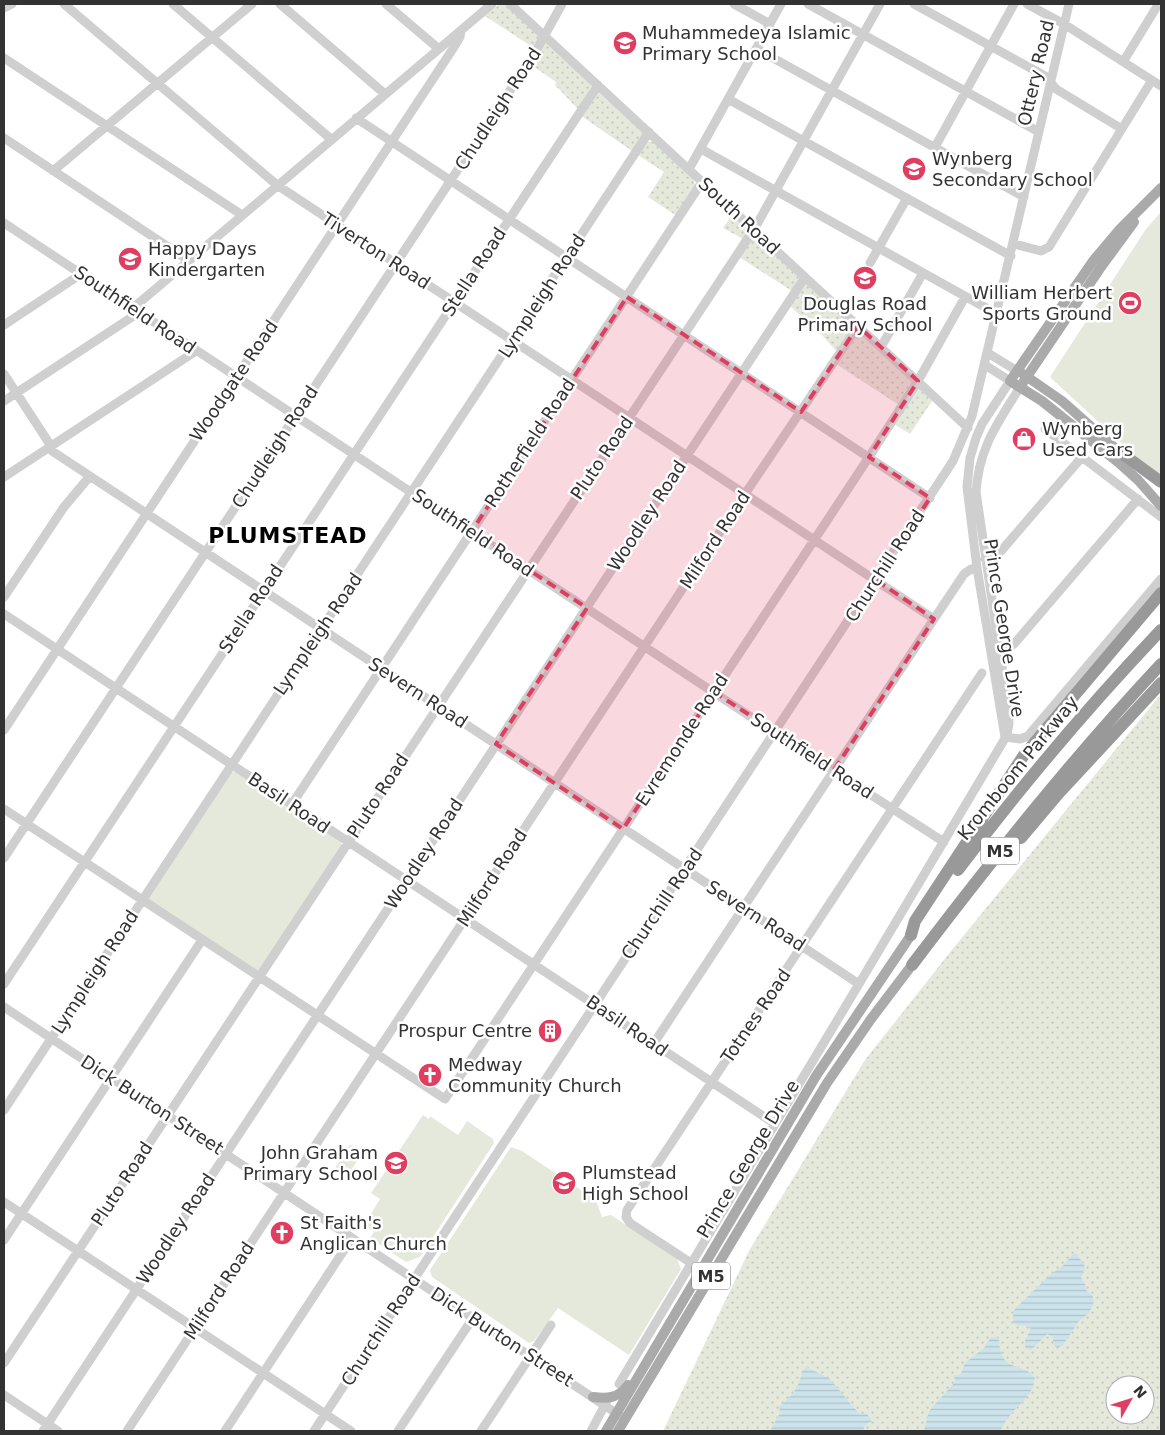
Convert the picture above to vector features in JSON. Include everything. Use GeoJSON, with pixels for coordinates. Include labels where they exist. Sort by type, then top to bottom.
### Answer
{"type":"FeatureCollection","features":[{"type":"Feature","properties":{"kind":"highway"},"geometry":{"type":"LineString","coordinates":[[1120,452],[1161,482]]}},
{"type":"Feature","properties":{"kind":"highway"},"geometry":{"type":"LineString","coordinates":[[911,935],[915,921],[1024,755],[1161,593]]}},
{"type":"Feature","properties":{"kind":"highway"},"geometry":{"type":"LineString","coordinates":[[1124,638],[1137,628],[1161,603]]}},
{"type":"Feature","properties":{"kind":"highway","name":"Kromboom Parkway"},"geometry":{"type":"LineString","coordinates":[[911,935],[973,850],[1036,771],[1102,694],[1161,630]]}},
{"type":"Feature","properties":{"kind":"highway","name":"M5"},"geometry":{"type":"LineString","coordinates":[[912,965],[1043,798],[1161,664]]}},
{"type":"Feature","properties":{"kind":"highway"},"geometry":{"type":"LineString","coordinates":[[912,965],[950,925],[1059,793],[1161,682]]}},
{"type":"Feature","properties":{"kind":"main road"},"geometry":{"type":"LineString","coordinates":[[1161,188],[1093,260],[1010,381],[1055,411],[1118,462],[1138,480],[1161,506]]}},
{"type":"Feature","properties":{"kind":"main road"},"geometry":{"type":"LineString","coordinates":[[1020,387],[1101,267],[1149,201]]}},
{"type":"Feature","properties":{"kind":"main road"},"geometry":{"type":"LineString","coordinates":[[1017,371],[1062,402],[1161,487]]}},
{"type":"Feature","properties":{"kind":"main road","name":"Prince George Drive"},"geometry":{"type":"LineString","coordinates":[[606,1431],[816,1076],[911,935]]}},
{"type":"Feature","properties":{"kind":"main road","name":"Prince George Drive"},"geometry":{"type":"LineString","coordinates":[[618,1431],[827,1083],[871,1019],[912,965]]}},
{"type":"Feature","properties":{"kind":"main road"},"geometry":{"type":"LineString","coordinates":[[593,1397],[607,1402],[625,1389],[655,1347]]}},
{"type":"Feature","properties":{"kind":"street"},"geometry":{"type":"LineString","coordinates":[[4,8],[12,4]]}},
{"type":"Feature","properties":{"kind":"street","name":"Tiverton Road"},"geometry":{"type":"LineString","coordinates":[[64,4],[276,185],[934,619]]}},
{"type":"Feature","properties":{"kind":"street"},"geometry":{"type":"LineString","coordinates":[[173,4],[331,139]]}},
{"type":"Feature","properties":{"kind":"street"},"geometry":{"type":"LineString","coordinates":[[53,171],[252,4]]}},
{"type":"Feature","properties":{"kind":"street"},"geometry":{"type":"LineString","coordinates":[[280,4],[385,94]]}},
{"type":"Feature","properties":{"kind":"street"},"geometry":{"type":"LineString","coordinates":[[386,4],[438,49]]}},
{"type":"Feature","properties":{"kind":"street"},"geometry":{"type":"LineString","coordinates":[[4,401],[132,317],[135,310],[188,260],[492,4]]}},
{"type":"Feature","properties":{"kind":"street","name":"South Road"},"geometry":{"type":"LineString","coordinates":[[510,4],[968,428]]}},
{"type":"Feature","properties":{"kind":"street","name":"Chudleigh Road"},"geometry":{"type":"LineString","coordinates":[[4,858],[451,181],[545,36],[562,4]]}},
{"type":"Feature","properties":{"kind":"street"},"geometry":{"type":"LineString","coordinates":[[734,4],[770,24]]}},
{"type":"Feature","properties":{"kind":"street"},"geometry":{"type":"LineString","coordinates":[[689,170],[782,4]]}},
{"type":"Feature","properties":{"kind":"street"},"geometry":{"type":"LineString","coordinates":[[808,4],[1039,132]]}},
{"type":"Feature","properties":{"kind":"street","name":"Pluto Road"},"geometry":{"type":"LineString","coordinates":[[4,1363],[754,229],[880,4]]}},
{"type":"Feature","properties":{"kind":"street"},"geometry":{"type":"LineString","coordinates":[[914,4],[1045,76],[1057,90],[1122,129]]}},
{"type":"Feature","properties":{"kind":"street"},"geometry":{"type":"LineString","coordinates":[[935,147],[1014,4]]}},
{"type":"Feature","properties":{"kind":"street"},"geometry":{"type":"LineString","coordinates":[[1027,4],[1064,24],[1161,86]]}},
{"type":"Feature","properties":{"kind":"street","name":"Ottery Road"},"geometry":{"type":"LineString","coordinates":[[985,365],[1069,4]]}},
{"type":"Feature","properties":{"kind":"street"},"geometry":{"type":"LineString","coordinates":[[1123,62],[1155,8]]}},
{"type":"Feature","properties":{"kind":"street","name":"Woodgate Road"},"geometry":{"type":"LineString","coordinates":[[4,730],[460,38],[460,30]]}},
{"type":"Feature","properties":{"kind":"street"},"geometry":{"type":"LineString","coordinates":[[756,48],[1024,197]]}},
{"type":"Feature","properties":{"kind":"street"},"geometry":{"type":"LineString","coordinates":[[4,58],[242,215]]}},
{"type":"Feature","properties":{"kind":"street"},"geometry":{"type":"LineString","coordinates":[[1014,244],[1041,251],[1049,247],[1152,80]]}},
{"type":"Feature","properties":{"kind":"street","name":"Stella Road"},"geometry":{"type":"LineString","coordinates":[[4,984],[598,85]]}},
{"type":"Feature","properties":{"kind":"street"},"geometry":{"type":"LineString","coordinates":[[728,99],[1011,256]]}},
{"type":"Feature","properties":{"kind":"street"},"geometry":{"type":"LineString","coordinates":[[356,118],[930,498]]}},
{"type":"Feature","properties":{"kind":"street","name":"Lympleigh Road"},"geometry":{"type":"LineString","coordinates":[[4,1110],[649,132]]}},
{"type":"Feature","properties":{"kind":"street"},"geometry":{"type":"LineString","coordinates":[[4,138],[188,260]]}},
{"type":"Feature","properties":{"kind":"street"},"geometry":{"type":"LineString","coordinates":[[701,149],[997,314]]}},
{"type":"Feature","properties":{"kind":"street","name":"Rotherfield Road"},"geometry":{"type":"LineString","coordinates":[[292,804],[702,182]]}},
{"type":"Feature","properties":{"kind":"street"},"geometry":{"type":"LineString","coordinates":[[870,264],[907,198]]}},
{"type":"Feature","properties":{"kind":"street","name":"Southfield Road"},"geometry":{"type":"LineString","coordinates":[[4,223],[775,733],[944,842]]}},
{"type":"Feature","properties":{"kind":"street"},"geometry":{"type":"LineString","coordinates":[[881,347],[923,273]]}},
{"type":"Feature","properties":{"kind":"street"},"geometry":{"type":"LineString","coordinates":[[4,325],[81,274]]}},
{"type":"Feature","properties":{"kind":"street","name":"Woodley Road"},"geometry":{"type":"LineString","coordinates":[[45,1428],[805,277]]}},
{"type":"Feature","properties":{"kind":"street","name":"Evremonde Road"},"geometry":{"type":"LineString","coordinates":[[376,1054],[445,1099],[869,457],[918,381],[965,296]]}},
{"type":"Feature","properties":{"kind":"street","name":"Milford Road"},"geometry":{"type":"LineString","coordinates":[[126,1431],[858,326]]}},
{"type":"Feature","properties":{"kind":"street"},"geometry":{"type":"LineString","coordinates":[[4,477],[196,351]]}},
{"type":"Feature","properties":{"kind":"street"},"geometry":{"type":"LineString","coordinates":[[988,353],[1017,371]]}},
{"type":"Feature","properties":{"kind":"street"},"geometry":{"type":"LineString","coordinates":[[985,365],[1010,381]]}},
{"type":"Feature","properties":{"kind":"street","name":"Churchill Road"},"geometry":{"type":"LineString","coordinates":[[314,1431],[953,462],[972,416],[985,365]]}},
{"type":"Feature","properties":{"kind":"street","name":"Severn Road"},"geometry":{"type":"LineString","coordinates":[[4,374],[52,451],[859,984]]}},
{"type":"Feature","properties":{"kind":"street","name":"Prince George Drive"},"geometry":{"type":"LineString","coordinates":[[1005,737],[976,561],[967,487],[968,469],[976,438],[982,424],[1010,381]]}},
{"type":"Feature","properties":{"kind":"street","name":"Prince George Drive"},"geometry":{"type":"LineString","coordinates":[[1005,737],[1009,728],[1008,716],[976,492],[978,469],[988,440],[1020,387]]}},
{"type":"Feature","properties":{"kind":"street"},"geometry":{"type":"LineString","coordinates":[[1045,429],[1161,517]]}},
{"type":"Feature","properties":{"kind":"street"},"geometry":{"type":"LineString","coordinates":[[985,559],[995,556],[1001,551],[1082,457]]}},
{"type":"Feature","properties":{"kind":"street"},"geometry":{"type":"LineString","coordinates":[[4,597],[64,507],[90,476]]}},
{"type":"Feature","properties":{"kind":"street"},"geometry":{"type":"LineString","coordinates":[[1000,651],[1014,644],[1138,499]]}},
{"type":"Feature","properties":{"kind":"street"},"geometry":{"type":"LineString","coordinates":[[654,1044],[964,574],[971,569]]}},
{"type":"Feature","properties":{"kind":"street"},"geometry":{"type":"LineString","coordinates":[[619,1384],[1005,737],[1020,740],[1028,736],[1161,579]]}},
{"type":"Feature","properties":{"kind":"street","name":"Basil Road"},"geometry":{"type":"LineString","coordinates":[[4,614],[775,1124]]}},
{"type":"Feature","properties":{"kind":"street","name":"Totnes Road"},"geometry":{"type":"LineString","coordinates":[[691,1263],[630,1222],[626,1217],[626,1212],[982,673]]}},
{"type":"Feature","properties":{"kind":"street"},"geometry":{"type":"LineString","coordinates":[[4,809],[376,1054]]}},
{"type":"Feature","properties":{"kind":"street"},"geometry":{"type":"LineString","coordinates":[[4,1240],[202,940]]}},
{"type":"Feature","properties":{"kind":"street","name":"Dick Burton Street"},"geometry":{"type":"LineString","coordinates":[[4,1007],[593,1397]]}},
{"type":"Feature","properties":{"kind":"street"},"geometry":{"type":"LineString","coordinates":[[4,1202],[351,1431]]}},
{"type":"Feature","properties":{"kind":"street"},"geometry":{"type":"LineString","coordinates":[[225,1431],[352,1238]]}},
{"type":"Feature","properties":{"kind":"street"},"geometry":{"type":"LineString","coordinates":[[398,1431],[473,1318]]}},
{"type":"Feature","properties":{"kind":"street"},"geometry":{"type":"LineString","coordinates":[[481,1431],[551,1324]]}},
{"type":"Feature","properties":{"kind":"street"},"geometry":{"type":"LineString","coordinates":[[4,1395],[45,1428],[58,1431]]}},
{"type":"Feature","properties":{"kind":"street"},"geometry":{"type":"LineString","coordinates":[[592,1429],[607,1402],[616,1413],[626,1419]]}},
{"type":"Feature","properties":{"kind":"highlighted area"},"geometry":{"type":"Polygon","coordinates":[[[627,297],[801,412],[858,326],[918,381],[869,457],[930,498],[876,580],[934,619],[834,770],[714,692],[623,829],[496,744],[587,608],[471,532],[627,297]]]}},
{"type":"Feature","properties":{"kind":"shaded area"},"geometry":{"type":"Polygon","coordinates":[[[499,4],[504,4],[540,37],[534,48],[485,16],[499,4]]]}},
{"type":"Feature","properties":{"kind":"shaded area"},"geometry":{"type":"Polygon","coordinates":[[[545,43],[592,85],[578,109],[555,85],[556,82],[530,64],[545,43]]]}},
{"type":"Feature","properties":{"kind":"shaded area"},"geometry":{"type":"Polygon","coordinates":[[[598,92],[642,131],[643,134],[632,151],[580,115],[598,92]]]}},
{"type":"Feature","properties":{"kind":"shaded area"},"geometry":{"type":"Polygon","coordinates":[[[647,141],[653,142],[693,179],[696,187],[677,216],[648,197],[664,172],[638,155],[647,141]]]}},
{"type":"Feature","properties":{"kind":"shaded area","name":"William Herbert Sports Ground"},"geometry":{"type":"Polygon","coordinates":[[[1161,212],[1161,474],[1146,466],[1050,377],[1146,229],[1161,212]]]}},
{"type":"Feature","properties":{"kind":"shaded area"},"geometry":{"type":"Polygon","coordinates":[[[732,215],[746,228],[746,235],[743,239],[723,228],[732,215]]]}},
{"type":"Feature","properties":{"kind":"shaded area"},"geometry":{"type":"Polygon","coordinates":[[[750,239],[758,239],[799,277],[792,291],[739,257],[750,239]]]}},
{"type":"Feature","properties":{"kind":"shaded area"},"geometry":{"type":"Polygon","coordinates":[[[807,283],[853,327],[837,352],[822,335],[789,305],[803,285],[807,283]]]}},
{"type":"Feature","properties":{"kind":"shaded area"},"geometry":{"type":"Polygon","coordinates":[[[858,332],[914,383],[899,405],[836,364],[858,332]]]}},
{"type":"Feature","properties":{"kind":"shaded area"},"geometry":{"type":"Polygon","coordinates":[[[918,387],[932,401],[910,434],[894,424],[918,387]]]}},
{"type":"Feature","properties":{"kind":"shaded area"},"geometry":{"type":"Polygon","coordinates":[[[1161,694],[1161,1431],[663,1431],[750,1249],[865,1060],[951,951],[1161,694]]]}},
{"type":"Feature","properties":{"kind":"shaded area"},"geometry":{"type":"Polygon","coordinates":[[[233,772],[341,841],[342,847],[257,974],[146,900],[233,772]]]}},
{"type":"Feature","properties":{"kind":"shaded area"},"geometry":{"type":"Polygon","coordinates":[[[423,1115],[429,1119],[430,1116],[458,1135],[467,1121],[493,1139],[494,1143],[420,1257],[406,1262],[370,1238],[374,1232],[364,1225],[380,1199],[371,1193],[423,1115]]]}},
{"type":"Feature","properties":{"kind":"shaded area"},"geometry":{"type":"Polygon","coordinates":[[[350,1145],[362,1154],[347,1176],[335,1168],[350,1145]]]}},
{"type":"Feature","properties":{"kind":"shaded area"},"geometry":{"type":"Polygon","coordinates":[[[511,1147],[522,1151],[593,1198],[602,1217],[611,1215],[677,1259],[681,1269],[629,1355],[558,1308],[534,1341],[529,1343],[432,1277],[430,1270],[511,1147]]]}},
{"type":"Feature","properties":{"kind":"water"},"geometry":{"type":"Polygon","coordinates":[[[1073,1254],[1077,1254],[1085,1267],[1081,1278],[1086,1290],[1093,1296],[1093,1304],[1089,1313],[1079,1321],[1063,1345],[1057,1348],[1053,1344],[1053,1337],[1047,1334],[1031,1350],[1025,1347],[1025,1340],[1031,1329],[1024,1325],[1019,1326],[1013,1323],[1013,1311],[1050,1275],[1064,1265],[1073,1254]]]}},
{"type":"Feature","properties":{"kind":"water"},"geometry":{"type":"Polygon","coordinates":[[[991,1337],[999,1338],[1000,1350],[1007,1362],[1024,1369],[1035,1378],[1029,1394],[1009,1416],[1000,1431],[924,1431],[929,1411],[956,1381],[953,1376],[961,1374],[965,1363],[984,1348],[991,1337]]]}},
{"type":"Feature","properties":{"kind":"water"},"geometry":{"type":"Polygon","coordinates":[[[807,1367],[830,1379],[855,1409],[861,1414],[867,1414],[872,1421],[865,1425],[863,1431],[770,1431],[780,1413],[779,1406],[794,1391],[800,1381],[802,1371],[807,1367]]]}},
{"type":"Feature","properties":{"kind":"place","name":"Muhammedeya Islamic Primary School"},"geometry":{"type":"Point","coordinates":[625,43]}},
{"type":"Feature","properties":{"kind":"place","name":"Wynberg Secondary School"},"geometry":{"type":"Point","coordinates":[914,169]}},
{"type":"Feature","properties":{"kind":"place","name":"Happy Days Kindergarten"},"geometry":{"type":"Point","coordinates":[130,259]}},
{"type":"Feature","properties":{"kind":"place","name":"Douglas Road Primary School"},"geometry":{"type":"Point","coordinates":[865,278]}},
{"type":"Feature","properties":{"kind":"place","name":"William Herbert Sports Ground"},"geometry":{"type":"Point","coordinates":[1130,303]}},
{"type":"Feature","properties":{"kind":"place","name":"Wynberg Used Cars"},"geometry":{"type":"Point","coordinates":[1024,439]}},
{"type":"Feature","properties":{"kind":"place","name":"Prospur Centre"},"geometry":{"type":"Point","coordinates":[550,1031]}},
{"type":"Feature","properties":{"kind":"place","name":"Medway Community Church"},"geometry":{"type":"Point","coordinates":[430,1075]}},
{"type":"Feature","properties":{"kind":"place","name":"John Graham Primary School"},"geometry":{"type":"Point","coordinates":[396,1163]}},
{"type":"Feature","properties":{"kind":"place","name":"Plumstead High School"},"geometry":{"type":"Point","coordinates":[564,1183]}},
{"type":"Feature","properties":{"kind":"place","name":"St Faith's Anglican Church"},"geometry":{"type":"Point","coordinates":[282,1233]}},
{"type":"Feature","properties":{"kind":"district","name":"PLUMSTEAD"},"geometry":{"type":"Point","coordinates":[288,535]}}]}
